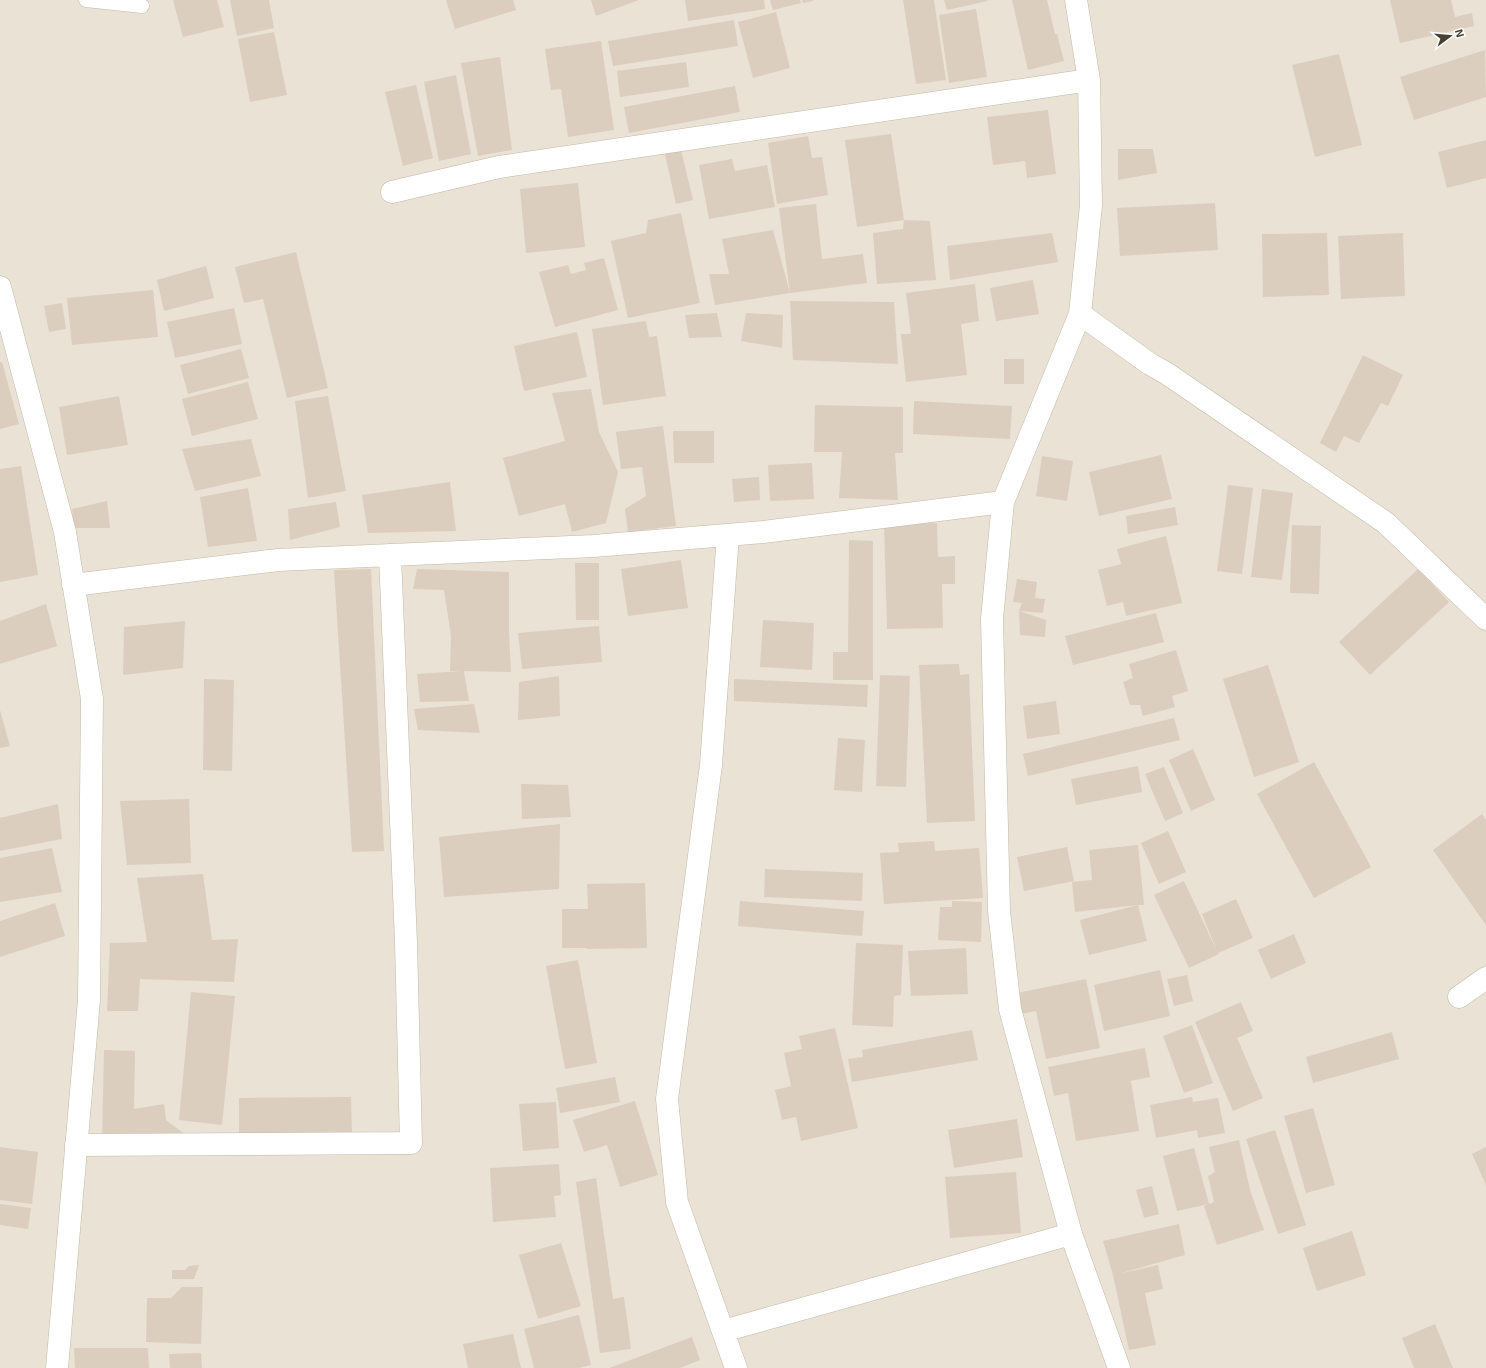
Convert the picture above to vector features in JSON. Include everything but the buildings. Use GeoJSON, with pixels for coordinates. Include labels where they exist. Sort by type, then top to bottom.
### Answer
{"type":"FeatureCollection","features":[{"type":"Feature","properties":{"kind":"street"},"geometry":{"type":"LineString","coordinates":[[1076,0],[1089,80],[1091,205],[1080,314],[1003,502],[992,619],[999,911],[1010,1009],[1071,1234],[1119,1368]]}},
{"type":"Feature","properties":{"kind":"street"},"geometry":{"type":"LineString","coordinates":[[392,192],[499,167],[1089,80]]}},
{"type":"Feature","properties":{"kind":"street"},"geometry":{"type":"LineString","coordinates":[[0,287],[65,532],[92,699],[89,1000],[57,1368]]}},
{"type":"Feature","properties":{"kind":"street"},"geometry":{"type":"LineString","coordinates":[[1080,314],[1150,364],[1386,523],[1486,619]]}},
{"type":"Feature","properties":{"kind":"street"},"geometry":{"type":"LineString","coordinates":[[73,585],[278,560],[594,546],[728,535],[1003,502]]}},
{"type":"Feature","properties":{"kind":"street"},"geometry":{"type":"LineString","coordinates":[[728,535],[711,765],[667,1099],[678,1202],[736,1368]]}},
{"type":"Feature","properties":{"kind":"street"},"geometry":{"type":"LineString","coordinates":[[76,1145],[412,1143],[406,949],[390,555]]}},
{"type":"Feature","properties":{"kind":"street"},"geometry":{"type":"LineString","coordinates":[[1459,997],[1486,978]]}},
{"type":"Feature","properties":{"kind":"street"},"geometry":{"type":"LineString","coordinates":[[723,1331],[1071,1234]]}},
{"type":"Feature","properties":{"kind":"lane"},"geometry":{"type":"LineString","coordinates":[[86,0],[142,6]]}},
{"type":"Feature","properties":{"kind":"shaded area"},"geometry":{"type":"Polygon","coordinates":[[[0,0],[1486,0],[1486,1368],[0,1368],[0,0]]]}}]}
